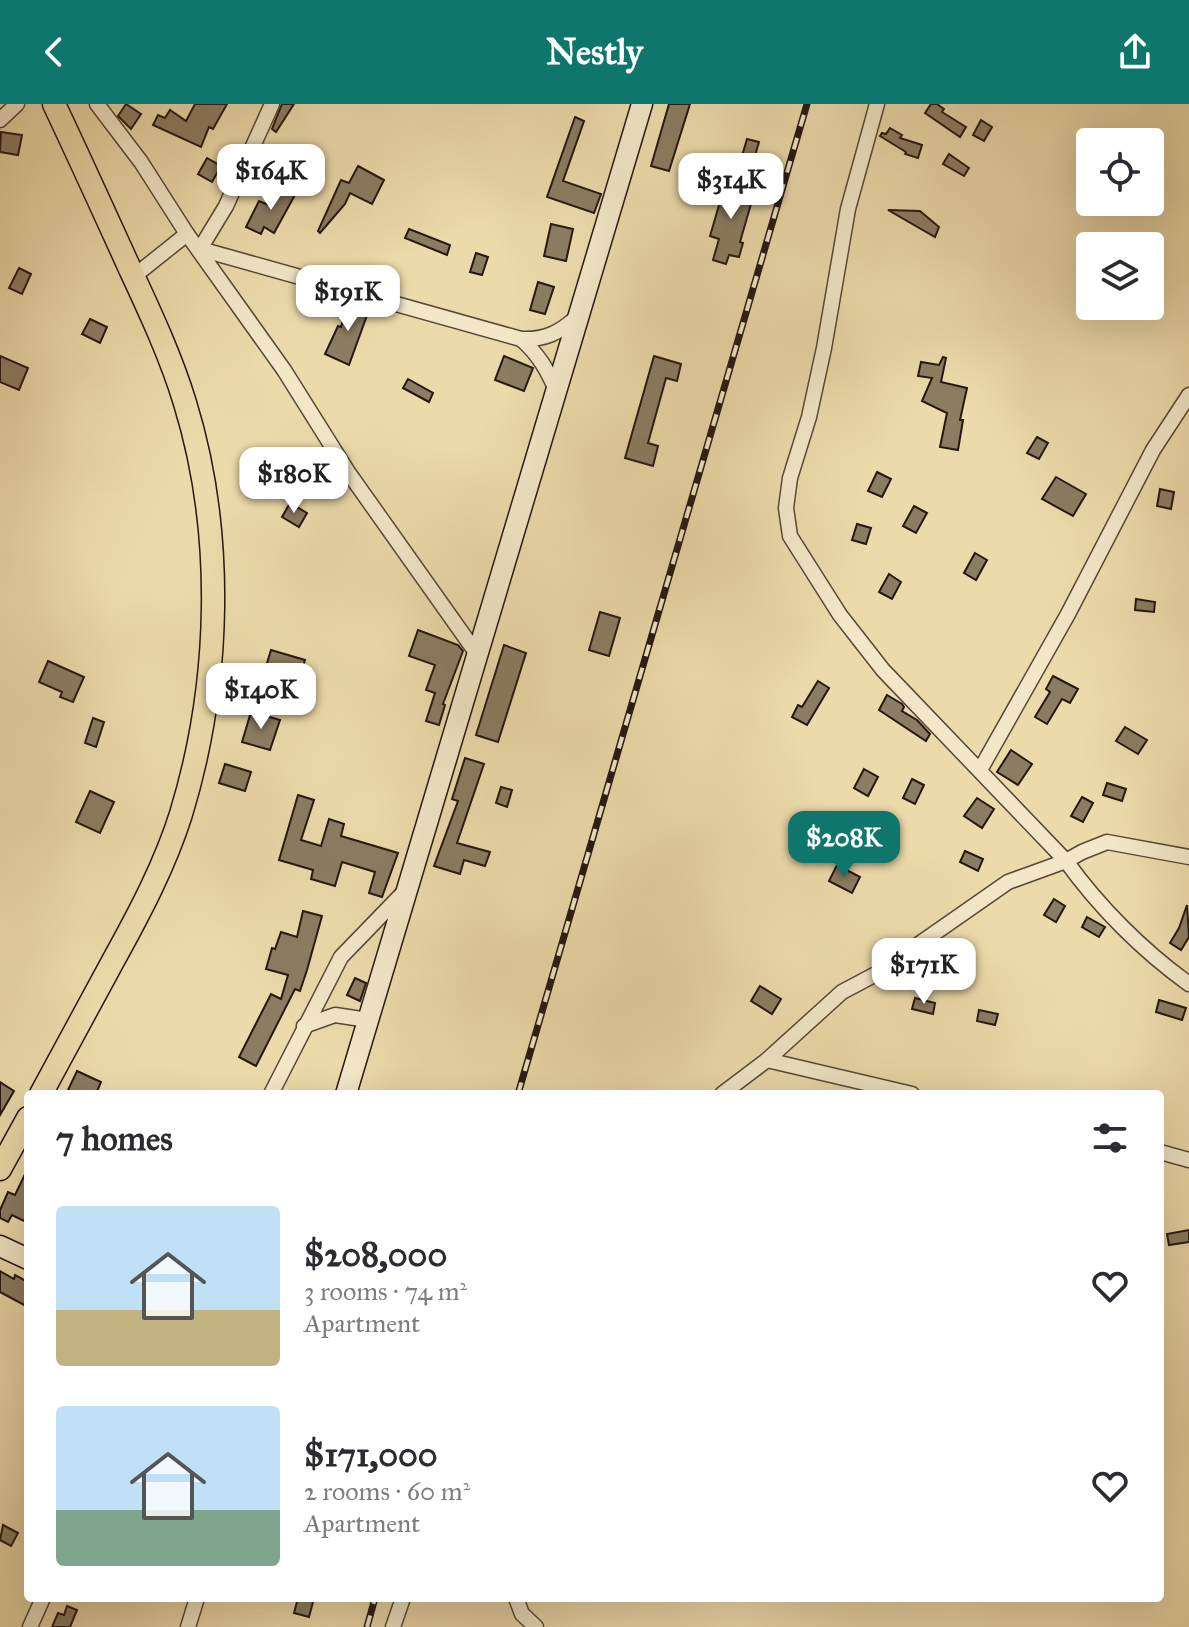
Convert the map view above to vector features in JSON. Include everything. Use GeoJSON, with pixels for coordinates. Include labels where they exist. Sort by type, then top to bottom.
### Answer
{"type":"FeatureCollection","features":[{"type":"Feature","properties":{"kind":"main road"},"geometry":{"type":"LineString","coordinates":[[43,1090],[135,921],[160,870],[181,815],[195,761],[211,645],[212,574],[207,497],[185,402],[133,277],[54,104]]}},
{"type":"Feature","properties":{"kind":"main road"},"geometry":{"type":"LineString","coordinates":[[0,1169],[24,1125]]}},
{"type":"Feature","properties":{"kind":"street"},"geometry":{"type":"LineString","coordinates":[[97,104],[141,162],[187,234],[284,370],[348,472],[477,654]]}},
{"type":"Feature","properties":{"kind":"street"},"geometry":{"type":"LineString","coordinates":[[200,249],[226,206],[272,104]]}},
{"type":"Feature","properties":{"kind":"street"},"geometry":{"type":"LineString","coordinates":[[347,1090],[642,104]]}},
{"type":"Feature","properties":{"kind":"street"},"geometry":{"type":"LineString","coordinates":[[877,104],[848,209],[809,417],[790,478],[787,522],[800,554],[840,615],[883,670],[1066,861],[1087,890],[1155,956],[1189,984]]}},
{"type":"Feature","properties":{"kind":"street"},"geometry":{"type":"LineString","coordinates":[[133,277],[187,234]]}},
{"type":"Feature","properties":{"kind":"street"},"geometry":{"type":"LineString","coordinates":[[200,249],[521,339],[539,339],[560,332],[578,316]]}},
{"type":"Feature","properties":{"kind":"street"},"geometry":{"type":"LineString","coordinates":[[521,339],[536,352],[556,390]]}},
{"type":"Feature","properties":{"kind":"street"},"geometry":{"type":"LineString","coordinates":[[980,770],[1068,614],[1153,450],[1189,395]]}},
{"type":"Feature","properties":{"kind":"street"},"geometry":{"type":"LineString","coordinates":[[727,1090],[809,1025],[842,992],[876,974],[1008,882],[1107,842],[1189,857]]}},
{"type":"Feature","properties":{"kind":"street"},"geometry":{"type":"LineString","coordinates":[[273,1090],[341,957],[407,889]]}},
{"type":"Feature","properties":{"kind":"street"},"geometry":{"type":"LineString","coordinates":[[304,1026],[335,1015],[368,1020]]}},
{"type":"Feature","properties":{"kind":"street"},"geometry":{"type":"LineString","coordinates":[[767,1060],[895,1090]]}},
{"type":"Feature","properties":{"kind":"street"},"geometry":{"type":"LineString","coordinates":[[1164,1153],[1189,1160]]}},
{"type":"Feature","properties":{"kind":"street"},"geometry":{"type":"LineString","coordinates":[[0,1246],[24,1257]]}},
{"type":"Feature","properties":{"kind":"street"},"geometry":{"type":"LineString","coordinates":[[30,1627],[41,1602]]}},
{"type":"Feature","properties":{"kind":"street"},"geometry":{"type":"LineString","coordinates":[[188,1627],[196,1602]]}},
{"type":"Feature","properties":{"kind":"street"},"geometry":{"type":"LineString","coordinates":[[393,1627],[402,1602]]}},
{"type":"Feature","properties":{"kind":"street"},"geometry":{"type":"LineString","coordinates":[[518,1602],[522,1614],[536,1627]]}},
{"type":"Feature","properties":{"kind":"building"},"geometry":{"type":"Polygon","coordinates":[[[126,104],[141,114],[131,129],[118,116],[126,104]]]}},
{"type":"Feature","properties":{"kind":"building"},"geometry":{"type":"Polygon","coordinates":[[[195,104],[227,104],[213,129],[209,127],[201,147],[153,125],[158,115],[165,118],[170,110],[186,121],[195,104]]]}},
{"type":"Feature","properties":{"kind":"building"},"geometry":{"type":"Polygon","coordinates":[[[282,104],[294,104],[276,132],[272,129],[282,104]]]}},
{"type":"Feature","properties":{"kind":"building"},"geometry":{"type":"Polygon","coordinates":[[[669,104],[690,104],[669,171],[651,166],[669,104]]]}},
{"type":"Feature","properties":{"kind":"building"},"geometry":{"type":"Polygon","coordinates":[[[931,104],[937,104],[944,109],[942,112],[966,127],[960,137],[925,113],[931,104]]]}},
{"type":"Feature","properties":{"kind":"building"},"geometry":{"type":"Polygon","coordinates":[[[575,117],[584,121],[563,181],[601,194],[594,213],[547,197],[575,117]]]}},
{"type":"Feature","properties":{"kind":"building"},"geometry":{"type":"Polygon","coordinates":[[[981,120],[992,127],[984,141],[973,135],[981,120]]]}},
{"type":"Feature","properties":{"kind":"building"},"geometry":{"type":"Polygon","coordinates":[[[890,128],[902,135],[900,138],[922,145],[918,158],[905,154],[880,136],[890,128]]]}},
{"type":"Feature","properties":{"kind":"building"},"geometry":{"type":"Polygon","coordinates":[[[1,132],[22,135],[18,155],[0,152],[1,132]]]}},
{"type":"Feature","properties":{"kind":"building"},"geometry":{"type":"Polygon","coordinates":[[[747,139],[759,142],[754,159],[742,156],[747,139]]]}},
{"type":"Feature","properties":{"kind":"building"},"geometry":{"type":"Polygon","coordinates":[[[949,154],[969,168],[964,176],[943,164],[949,154]]]}},
{"type":"Feature","properties":{"kind":"building"},"geometry":{"type":"Polygon","coordinates":[[[207,158],[221,166],[212,182],[198,174],[207,158]]]}},
{"type":"Feature","properties":{"kind":"building"},"geometry":{"type":"Polygon","coordinates":[[[358,166],[384,180],[372,204],[350,193],[345,204],[320,233],[318,231],[341,180],[349,183],[358,166]]]}},
{"type":"Feature","properties":{"kind":"building"},"geometry":{"type":"Polygon","coordinates":[[[734,178],[750,183],[746,195],[753,197],[740,242],[743,243],[739,257],[729,255],[726,264],[713,260],[719,239],[710,236],[724,188],[731,190],[734,178]]]}},
{"type":"Feature","properties":{"kind":"building"},"geometry":{"type":"Polygon","coordinates":[[[280,186],[296,193],[274,233],[264,227],[261,234],[246,227],[259,201],[271,206],[280,186]]]}},
{"type":"Feature","properties":{"kind":"building"},"geometry":{"type":"Polygon","coordinates":[[[888,210],[920,211],[939,227],[935,237],[888,210]]]}},
{"type":"Feature","properties":{"kind":"building"},"geometry":{"type":"Polygon","coordinates":[[[551,224],[573,229],[566,261],[544,256],[551,224]]]}},
{"type":"Feature","properties":{"kind":"building"},"geometry":{"type":"Polygon","coordinates":[[[409,229],[450,245],[447,255],[405,238],[409,229]]]}},
{"type":"Feature","properties":{"kind":"building"},"geometry":{"type":"Polygon","coordinates":[[[476,253],[488,257],[482,275],[470,272],[476,253]]]}},
{"type":"Feature","properties":{"kind":"building"},"geometry":{"type":"Polygon","coordinates":[[[19,268],[31,274],[22,294],[9,288],[19,268]]]}},
{"type":"Feature","properties":{"kind":"building"},"geometry":{"type":"Polygon","coordinates":[[[538,282],[554,287],[545,314],[530,310],[538,282]]]}},
{"type":"Feature","properties":{"kind":"building"},"geometry":{"type":"Polygon","coordinates":[[[349,301],[370,307],[349,365],[325,354],[338,326],[341,327],[349,301]]]}},
{"type":"Feature","properties":{"kind":"building"},"geometry":{"type":"Polygon","coordinates":[[[90,319],[107,327],[100,343],[82,334],[90,319]]]}},
{"type":"Feature","properties":{"kind":"building"},"geometry":{"type":"Polygon","coordinates":[[[0,356],[28,368],[19,390],[0,382],[0,356]]]}},
{"type":"Feature","properties":{"kind":"building"},"geometry":{"type":"Polygon","coordinates":[[[504,356],[533,368],[524,391],[495,380],[504,356]]]}},
{"type":"Feature","properties":{"kind":"building"},"geometry":{"type":"Polygon","coordinates":[[[654,356],[681,364],[677,381],[666,378],[648,443],[658,446],[653,466],[625,458],[654,356]]]}},
{"type":"Feature","properties":{"kind":"building"},"geometry":{"type":"Polygon","coordinates":[[[943,357],[946,358],[941,382],[967,388],[958,450],[940,447],[947,413],[922,401],[932,378],[918,376],[921,362],[939,365],[943,357]]]}},
{"type":"Feature","properties":{"kind":"building"},"geometry":{"type":"Polygon","coordinates":[[[408,379],[433,393],[429,402],[403,388],[408,379]]]}},
{"type":"Feature","properties":{"kind":"building"},"geometry":{"type":"Polygon","coordinates":[[[1037,437],[1048,443],[1039,459],[1027,453],[1037,437]]]}},
{"type":"Feature","properties":{"kind":"building"},"geometry":{"type":"Polygon","coordinates":[[[877,472],[891,479],[882,497],[868,491],[877,472]]]}},
{"type":"Feature","properties":{"kind":"building"},"geometry":{"type":"Polygon","coordinates":[[[1056,477],[1086,494],[1073,516],[1042,499],[1056,477]]]}},
{"type":"Feature","properties":{"kind":"building"},"geometry":{"type":"Polygon","coordinates":[[[1160,489],[1174,492],[1171,509],[1157,506],[1160,489]]]}},
{"type":"Feature","properties":{"kind":"building"},"geometry":{"type":"Polygon","coordinates":[[[290,503],[307,513],[299,527],[282,517],[290,503]]]}},
{"type":"Feature","properties":{"kind":"building"},"geometry":{"type":"Polygon","coordinates":[[[914,506],[927,513],[916,533],[903,526],[914,506]]]}},
{"type":"Feature","properties":{"kind":"building"},"geometry":{"type":"Polygon","coordinates":[[[857,524],[871,528],[866,544],[852,540],[857,524]]]}},
{"type":"Feature","properties":{"kind":"building"},"geometry":{"type":"Polygon","coordinates":[[[975,553],[987,560],[976,580],[964,573],[975,553]]]}},
{"type":"Feature","properties":{"kind":"building"},"geometry":{"type":"Polygon","coordinates":[[[889,574],[901,582],[892,599],[879,592],[889,574]]]}},
{"type":"Feature","properties":{"kind":"building"},"geometry":{"type":"Polygon","coordinates":[[[1136,599],[1155,602],[1154,612],[1135,610],[1136,599]]]}},
{"type":"Feature","properties":{"kind":"building"},"geometry":{"type":"Polygon","coordinates":[[[600,612],[620,618],[609,656],[589,650],[600,612]]]}},
{"type":"Feature","properties":{"kind":"building"},"geometry":{"type":"Polygon","coordinates":[[[418,630],[458,645],[463,651],[443,704],[439,725],[426,721],[435,693],[426,690],[435,665],[409,656],[418,630]]]}},
{"type":"Feature","properties":{"kind":"building"},"geometry":{"type":"Polygon","coordinates":[[[504,645],[526,653],[498,742],[476,735],[504,645]]]}},
{"type":"Feature","properties":{"kind":"building"},"geometry":{"type":"Polygon","coordinates":[[[271,650],[305,660],[297,684],[264,673],[271,650]]]}},
{"type":"Feature","properties":{"kind":"building"},"geometry":{"type":"Polygon","coordinates":[[[48,661],[84,677],[73,702],[60,697],[62,692],[39,682],[48,661]]]}},
{"type":"Feature","properties":{"kind":"building"},"geometry":{"type":"Polygon","coordinates":[[[1053,676],[1078,689],[1070,703],[1062,699],[1047,724],[1035,717],[1050,692],[1046,689],[1053,676]]]}},
{"type":"Feature","properties":{"kind":"building"},"geometry":{"type":"Polygon","coordinates":[[[818,681],[829,688],[807,725],[792,717],[818,681]]]}},
{"type":"Feature","properties":{"kind":"building"},"geometry":{"type":"Polygon","coordinates":[[[887,695],[902,704],[902,711],[917,720],[930,734],[926,741],[879,710],[887,695]]]}},
{"type":"Feature","properties":{"kind":"building"},"geometry":{"type":"Polygon","coordinates":[[[251,712],[280,720],[270,750],[242,742],[251,712]]]}},
{"type":"Feature","properties":{"kind":"building"},"geometry":{"type":"Polygon","coordinates":[[[93,718],[104,722],[96,747],[85,743],[93,718]]]}},
{"type":"Feature","properties":{"kind":"building"},"geometry":{"type":"Polygon","coordinates":[[[1125,727],[1147,740],[1138,754],[1116,741],[1125,727]]]}},
{"type":"Feature","properties":{"kind":"building"},"geometry":{"type":"Polygon","coordinates":[[[1011,750],[1032,764],[1018,785],[997,772],[1011,750]]]}},
{"type":"Feature","properties":{"kind":"building"},"geometry":{"type":"Polygon","coordinates":[[[465,758],[484,764],[457,843],[490,852],[485,866],[464,860],[460,874],[434,866],[458,801],[452,799],[465,758]]]}},
{"type":"Feature","properties":{"kind":"building"},"geometry":{"type":"Polygon","coordinates":[[[225,764],[251,772],[245,791],[219,783],[225,764]]]}},
{"type":"Feature","properties":{"kind":"building"},"geometry":{"type":"Polygon","coordinates":[[[864,769],[878,777],[868,796],[854,788],[864,769]]]}},
{"type":"Feature","properties":{"kind":"building"},"geometry":{"type":"Polygon","coordinates":[[[912,779],[924,785],[915,804],[903,798],[912,779]]]}},
{"type":"Feature","properties":{"kind":"building"},"geometry":{"type":"Polygon","coordinates":[[[1107,783],[1126,789],[1122,801],[1103,795],[1107,783]]]}},
{"type":"Feature","properties":{"kind":"building"},"geometry":{"type":"Polygon","coordinates":[[[501,787],[512,790],[507,807],[496,803],[501,787]]]}},
{"type":"Feature","properties":{"kind":"building"},"geometry":{"type":"Polygon","coordinates":[[[90,791],[114,802],[100,833],[76,822],[90,791]]]}},
{"type":"Feature","properties":{"kind":"building"},"geometry":{"type":"Polygon","coordinates":[[[298,795],[314,800],[301,840],[321,846],[329,819],[344,824],[341,836],[398,853],[382,897],[369,893],[375,872],[342,862],[335,886],[311,879],[313,870],[279,860],[298,795]]]}},
{"type":"Feature","properties":{"kind":"building"},"geometry":{"type":"Polygon","coordinates":[[[1082,797],[1093,803],[1083,822],[1071,816],[1082,797]]]}},
{"type":"Feature","properties":{"kind":"building"},"geometry":{"type":"Polygon","coordinates":[[[977,798],[994,809],[982,828],[964,816],[977,798]]]}},
{"type":"Feature","properties":{"kind":"building"},"geometry":{"type":"Polygon","coordinates":[[[965,851],[983,859],[978,871],[960,862],[965,851]]]}},
{"type":"Feature","properties":{"kind":"building"},"geometry":{"type":"Polygon","coordinates":[[[837,865],[860,877],[852,893],[829,881],[837,865]]]}},
{"type":"Feature","properties":{"kind":"building"},"geometry":{"type":"Polygon","coordinates":[[[1054,899],[1065,906],[1056,922],[1044,915],[1054,899]]]}},
{"type":"Feature","properties":{"kind":"building"},"geometry":{"type":"Polygon","coordinates":[[[1187,905],[1189,937],[1181,950],[1170,943],[1187,905]]]}},
{"type":"Feature","properties":{"kind":"building"},"geometry":{"type":"Polygon","coordinates":[[[303,911],[322,916],[307,970],[300,991],[295,989],[256,1066],[239,1057],[271,994],[281,999],[288,975],[266,969],[272,948],[275,949],[281,932],[297,937],[303,911]]]}},
{"type":"Feature","properties":{"kind":"building"},"geometry":{"type":"Polygon","coordinates":[[[1087,917],[1105,927],[1099,937],[1082,927],[1087,917]]]}},
{"type":"Feature","properties":{"kind":"building"},"geometry":{"type":"Polygon","coordinates":[[[355,978],[366,983],[360,1001],[347,995],[355,978]]]}},
{"type":"Feature","properties":{"kind":"building"},"geometry":{"type":"Polygon","coordinates":[[[760,986],[781,999],[772,1014],[751,1001],[760,986]]]}},
{"type":"Feature","properties":{"kind":"building"},"geometry":{"type":"Polygon","coordinates":[[[915,998],[935,1003],[933,1014],[912,1009],[915,998]]]}},
{"type":"Feature","properties":{"kind":"building"},"geometry":{"type":"Polygon","coordinates":[[[1159,1000],[1186,1008],[1182,1020],[1156,1012],[1159,1000]]]}},
{"type":"Feature","properties":{"kind":"building"},"geometry":{"type":"Polygon","coordinates":[[[979,1010],[998,1014],[995,1025],[977,1021],[979,1010]]]}},
{"type":"Feature","properties":{"kind":"building"},"geometry":{"type":"Polygon","coordinates":[[[77,1071],[101,1082],[98,1090],[68,1090],[77,1071]]]}},
{"type":"Feature","properties":{"kind":"building"},"geometry":{"type":"Polygon","coordinates":[[[0,1082],[14,1091],[0,1115],[0,1082]]]}},
{"type":"Feature","properties":{"kind":"building"},"geometry":{"type":"Polygon","coordinates":[[[24,1176],[24,1221],[12,1215],[8,1222],[0,1218],[0,1210],[8,1192],[15,1195],[24,1176]]]}},
{"type":"Feature","properties":{"kind":"building"},"geometry":{"type":"Polygon","coordinates":[[[1189,1230],[1189,1242],[1169,1245],[1167,1234],[1189,1230]]]}},
{"type":"Feature","properties":{"kind":"building"},"geometry":{"type":"Polygon","coordinates":[[[0,1271],[14,1279],[15,1275],[24,1280],[24,1305],[0,1292],[0,1271]]]}},
{"type":"Feature","properties":{"kind":"building"},"geometry":{"type":"Polygon","coordinates":[[[3,1525],[18,1533],[11,1546],[0,1540],[3,1525]]]}},
{"type":"Feature","properties":{"kind":"building"},"geometry":{"type":"Polygon","coordinates":[[[297,1602],[313,1602],[309,1617],[294,1613],[297,1602]]]}},
{"type":"Feature","properties":{"kind":"building"},"geometry":{"type":"Polygon","coordinates":[[[67,1606],[77,1610],[70,1627],[52,1627],[58,1613],[64,1615],[67,1606]]]}},
{"type":"Feature","properties":{"kind":"railway"},"geometry":{"type":"LineString","coordinates":[[519,1090],[807,104]]}},
{"type":"Feature","properties":{"kind":"railway"},"geometry":{"type":"LineString","coordinates":[[367,1627],[374,1602]]}}]}
